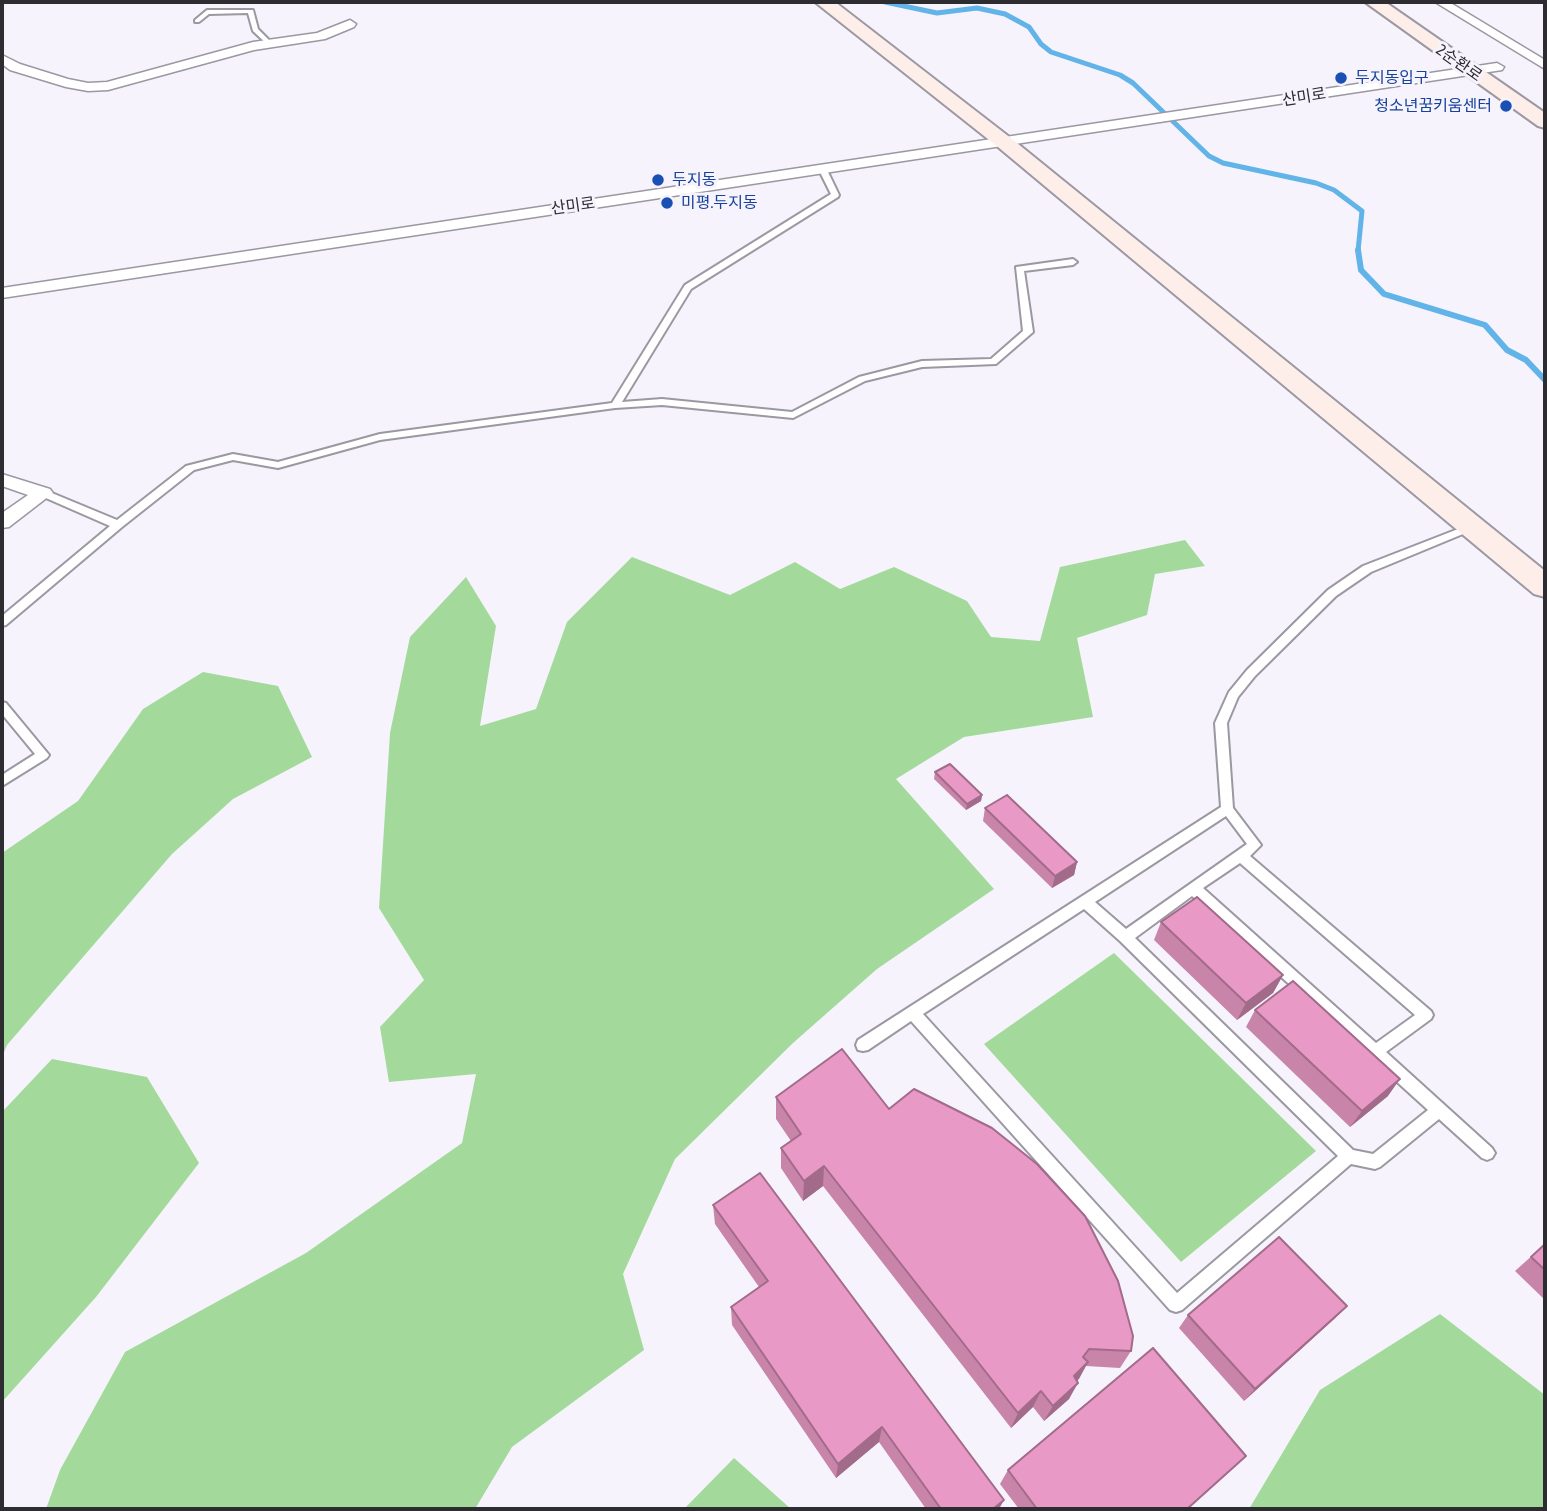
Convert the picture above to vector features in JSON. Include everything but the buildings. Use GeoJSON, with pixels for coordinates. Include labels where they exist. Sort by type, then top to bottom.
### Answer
{"type":"FeatureCollection","features":[{"type":"Feature","properties":{"kind":"street"},"geometry":{"type":"LineString","coordinates":[[824,2],[1005,143],[1545,587]]}},
{"type":"Feature","properties":{"kind":"street","name":"2순환로"},"geometry":{"type":"LineString","coordinates":[[1374,2],[1545,122]]}},
{"type":"Feature","properties":{"kind":"street","name":"2순환로"},"geometry":{"type":"LineString","coordinates":[[1401,2],[1545,99]]}},
{"type":"Feature","properties":{"kind":"street"},"geometry":{"type":"LineString","coordinates":[[1441,2],[1545,65]]}},
{"type":"Feature","properties":{"kind":"street"},"geometry":{"type":"LineString","coordinates":[[2,59],[34,74],[88,87],[127,82],[253,46],[320,36],[350,24]]}},
{"type":"Feature","properties":{"kind":"street"},"geometry":{"type":"LineString","coordinates":[[1408,81],[1430,73],[1441,64],[1442,59],[1433,44]]}},
{"type":"Feature","properties":{"kind":"street","name":"산미로"},"geometry":{"type":"LineString","coordinates":[[2,293],[1497,67]]}},
{"type":"Feature","properties":{"kind":"street"},"geometry":{"type":"LineString","coordinates":[[1408,81],[1468,83],[1511,99]]}},
{"type":"Feature","properties":{"kind":"street"},"geometry":{"type":"LineString","coordinates":[[2,480],[43,493]]}},
{"type":"Feature","properties":{"kind":"street"},"geometry":{"type":"LineString","coordinates":[[2,522],[43,493]]}},
{"type":"Feature","properties":{"kind":"lane"},"geometry":{"type":"LineString","coordinates":[[197,21],[207,12],[251,11],[255,30],[270,44]]}},
{"type":"Feature","properties":{"kind":"lane"},"geometry":{"type":"LineString","coordinates":[[615,405],[688,287],[835,194],[823,170]]}},
{"type":"Feature","properties":{"kind":"lane"},"geometry":{"type":"LineString","coordinates":[[2,622],[190,468],[233,457],[278,465],[380,437],[615,405],[662,402],[793,415],[862,379],[922,365],[993,362],[1028,332],[1019,269],[1073,262]]}},
{"type":"Feature","properties":{"kind":"lane"},"geometry":{"type":"LineString","coordinates":[[43,493],[118,525]]}},
{"type":"Feature","properties":{"kind":"lane"},"geometry":{"type":"LineString","coordinates":[[1125,937],[1255,845],[1227,809],[1221,723],[1227,705],[1251,673],[1332,593],[1367,569],[1471,527]]}},
{"type":"Feature","properties":{"kind":"lane"},"geometry":{"type":"LineString","coordinates":[[2,706],[43,755],[2,781]]}},
{"type":"Feature","properties":{"kind":"lane"},"geometry":{"type":"LineString","coordinates":[[863,1045],[1227,809]]}},
{"type":"Feature","properties":{"kind":"lane"},"geometry":{"type":"LineString","coordinates":[[1240,855],[1426,1015],[1375,1052]]}},
{"type":"Feature","properties":{"kind":"lane"},"geometry":{"type":"LineString","coordinates":[[1193,888],[1487,1153]]}},
{"type":"Feature","properties":{"kind":"lane"},"geometry":{"type":"LineString","coordinates":[[1084,901],[1125,937],[1349,1156],[1375,1162],[1439,1110]]}},
{"type":"Feature","properties":{"kind":"lane"},"geometry":{"type":"LineString","coordinates":[[913,1013],[1176,1304],[1349,1156]]}},
{"type":"Feature","properties":{"kind":"green space"},"geometry":{"type":"Polygon","coordinates":[[[1185,540],[1205,566],[1155,574],[1147,615],[1077,638],[1093,717],[964,737],[896,779],[994,889],[877,969],[793,1043],[675,1159],[623,1274],[644,1350],[512,1447],[475,1509],[46,1509],[60,1470],[125,1352],[306,1253],[462,1143],[476,1074],[389,1082],[380,1027],[424,980],[379,908],[390,733],[410,637],[466,577],[496,626],[480,726],[536,709],[567,622],[632,557],[730,595],[795,562],[840,589],[894,567],[967,601],[991,637],[1040,641],[1060,567],[1185,540]]]}},
{"type":"Feature","properties":{"kind":"green space"},"geometry":{"type":"Polygon","coordinates":[[[203,672],[278,686],[312,757],[233,799],[172,854],[7,1045],[2,1057],[2,853],[78,801],[143,709],[203,672]]]}},
{"type":"Feature","properties":{"kind":"green space"},"geometry":{"type":"Polygon","coordinates":[[[1114,953],[1316,1151],[1181,1262],[984,1044],[1114,953]]]}},
{"type":"Feature","properties":{"kind":"green space"},"geometry":{"type":"Polygon","coordinates":[[[52,1059],[147,1077],[199,1163],[96,1297],[2,1402],[2,1112],[52,1059]]]}},
{"type":"Feature","properties":{"kind":"green space"},"geometry":{"type":"Polygon","coordinates":[[[1440,1314],[1545,1395],[1545,1509],[1249,1509],[1320,1390],[1440,1314]]]}},
{"type":"Feature","properties":{"kind":"green space"},"geometry":{"type":"Polygon","coordinates":[[[734,1458],[791,1509],[684,1509],[734,1458]]]}},
{"type":"Feature","properties":{"kind":"waterway"},"geometry":{"type":"LineString","coordinates":[[885,2],[937,13],[977,8],[1005,14],[1029,27],[1041,44],[1051,52],[1120,75],[1133,83],[1209,156],[1223,163],[1316,183],[1334,190],[1362,211],[1358,250]]}},
{"type":"Feature","properties":{"kind":"waterway"},"geometry":{"type":"LineString","coordinates":[[1358,250],[1361,270],[1384,294],[1485,325],[1507,350],[1526,360],[1545,380]]}},
{"type":"Feature","properties":{"kind":"place","name":"두지동입구"},"geometry":{"type":"Point","coordinates":[1341,78]}},
{"type":"Feature","properties":{"kind":"place","name":"청소년꿈키움센터"},"geometry":{"type":"Point","coordinates":[1506,106]}},
{"type":"Feature","properties":{"kind":"place","name":"두지동"},"geometry":{"type":"Point","coordinates":[658,180]}},
{"type":"Feature","properties":{"kind":"place","name":"미평.두지동"},"geometry":{"type":"Point","coordinates":[667,203]}}]}
